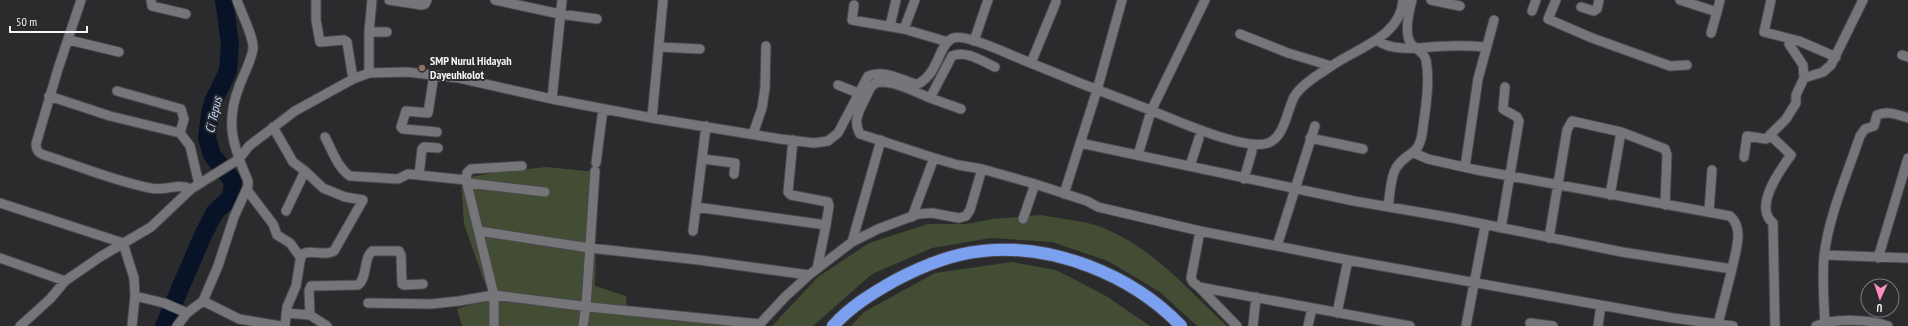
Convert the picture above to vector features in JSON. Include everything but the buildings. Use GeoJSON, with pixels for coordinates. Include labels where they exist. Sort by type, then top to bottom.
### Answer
{"type":"FeatureCollection","features":[{"type":"Feature","properties":{"kind":"highway"},"geometry":{"type":"LineString","coordinates":[[833,326],[842,315],[871,294],[904,276],[941,261],[982,251],[1021,250],[1050,255],[1089,266],[1142,295],[1164,309],[1181,326]]}},
{"type":"Feature","properties":{"kind":"highway"},"geometry":{"type":"LineString","coordinates":[[1142,295],[1169,326]]}},
{"type":"Feature","properties":{"kind":"street"},"geometry":{"type":"LineString","coordinates":[[81,0],[36,144],[39,153],[152,188],[166,190],[180,185],[191,189]]}},
{"type":"Feature","properties":{"kind":"street"},"geometry":{"type":"LineString","coordinates":[[151,0],[152,6],[186,14]]}},
{"type":"Feature","properties":{"kind":"street"},"geometry":{"type":"LineString","coordinates":[[177,326],[186,313],[203,301],[218,266],[237,210],[247,190],[248,181],[237,160],[232,136],[231,114],[237,92],[253,48],[252,41],[237,0]]}},
{"type":"Feature","properties":{"kind":"street"},"geometry":{"type":"LineString","coordinates":[[316,0],[316,20],[320,42],[344,40],[348,42],[353,79]]}},
{"type":"Feature","properties":{"kind":"street"},"geometry":{"type":"LineString","coordinates":[[369,74],[369,32],[372,0]]}},
{"type":"Feature","properties":{"kind":"street"},"geometry":{"type":"LineString","coordinates":[[389,0],[422,5],[425,4],[427,0]]}},
{"type":"Feature","properties":{"kind":"street"},"geometry":{"type":"LineString","coordinates":[[495,0],[560,14],[597,19]]}},
{"type":"Feature","properties":{"kind":"street"},"geometry":{"type":"LineString","coordinates":[[552,99],[562,0]]}},
{"type":"Feature","properties":{"kind":"street"},"geometry":{"type":"LineString","coordinates":[[652,118],[663,0]]}},
{"type":"Feature","properties":{"kind":"street"},"geometry":{"type":"LineString","coordinates":[[890,26],[896,0]]}},
{"type":"Feature","properties":{"kind":"street"},"geometry":{"type":"LineString","coordinates":[[904,29],[915,0]]}},
{"type":"Feature","properties":{"kind":"street"},"geometry":{"type":"LineString","coordinates":[[974,41],[988,0]]}},
{"type":"Feature","properties":{"kind":"street"},"geometry":{"type":"LineString","coordinates":[[1064,194],[1097,90],[1122,0]]}},
{"type":"Feature","properties":{"kind":"street"},"geometry":{"type":"LineString","coordinates":[[1138,156],[1151,111],[1205,0]]}},
{"type":"Feature","properties":{"kind":"street"},"geometry":{"type":"LineString","coordinates":[[20,326],[50,299],[64,281],[151,227],[191,189],[216,175],[237,160],[249,146],[295,111],[353,79],[369,74],[407,72],[459,78],[552,99],[652,118],[814,143],[828,141],[838,134],[858,93],[864,74],[882,74],[916,84],[920,83],[935,66],[940,53],[948,42],[954,38],[974,41],[1151,111],[1226,138],[1252,144],[1268,144],[1278,135],[1295,95],[1308,82],[1377,40],[1391,28],[1397,19],[1403,0]]}},
{"type":"Feature","properties":{"kind":"street"},"geometry":{"type":"LineString","coordinates":[[1388,207],[1395,170],[1402,161],[1414,153],[1422,142],[1428,75],[1425,56],[1410,41],[1407,22],[1412,0]]}},
{"type":"Feature","properties":{"kind":"street"},"geometry":{"type":"LineString","coordinates":[[1430,0],[1460,6]]}},
{"type":"Feature","properties":{"kind":"street"},"geometry":{"type":"LineString","coordinates":[[1532,11],[1536,0]]}},
{"type":"Feature","properties":{"kind":"street"},"geometry":{"type":"LineString","coordinates":[[1556,0],[1548,19],[1592,38],[1670,66],[1687,65]]}},
{"type":"Feature","properties":{"kind":"street"},"geometry":{"type":"LineString","coordinates":[[1582,7],[1594,11],[1597,9],[1599,0]]}},
{"type":"Feature","properties":{"kind":"street"},"geometry":{"type":"LineString","coordinates":[[1680,0],[1717,12]]}},
{"type":"Feature","properties":{"kind":"street"},"geometry":{"type":"LineString","coordinates":[[1711,33],[1720,0]]}},
{"type":"Feature","properties":{"kind":"street"},"geometry":{"type":"LineString","coordinates":[[1771,0],[1764,32],[1790,39],[1836,57]]}},
{"type":"Feature","properties":{"kind":"street"},"geometry":{"type":"LineString","coordinates":[[1804,78],[1823,72],[1831,65],[1863,0]]}},
{"type":"Feature","properties":{"kind":"street"},"geometry":{"type":"LineString","coordinates":[[1031,63],[1056,2]]}},
{"type":"Feature","properties":{"kind":"street"},"geometry":{"type":"LineString","coordinates":[[854,4],[852,20],[904,29],[948,42]]}},
{"type":"Feature","properties":{"kind":"street"},"geometry":{"type":"LineString","coordinates":[[1465,167],[1478,79],[1494,20]]}},
{"type":"Feature","properties":{"kind":"street"},"geometry":{"type":"LineString","coordinates":[[369,32],[387,32]]}},
{"type":"Feature","properties":{"kind":"street"},"geometry":{"type":"LineString","coordinates":[[1240,34],[1288,52],[1332,66]]}},
{"type":"Feature","properties":{"kind":"street"},"geometry":{"type":"LineString","coordinates":[[1744,157],[1747,136],[1766,139],[1786,119],[1796,103],[1796,95],[1804,78],[1803,65],[1789,44],[1790,39]]}},
{"type":"Feature","properties":{"kind":"street"},"geometry":{"type":"LineString","coordinates":[[68,40],[119,52]]}},
{"type":"Feature","properties":{"kind":"street"},"geometry":{"type":"LineString","coordinates":[[1377,40],[1391,47],[1486,47]]}},
{"type":"Feature","properties":{"kind":"street"},"geometry":{"type":"LineString","coordinates":[[753,134],[762,108],[765,88],[766,46]]}},
{"type":"Feature","properties":{"kind":"street"},"geometry":{"type":"LineString","coordinates":[[659,47],[700,49]]}},
{"type":"Feature","properties":{"kind":"street"},"geometry":{"type":"LineString","coordinates":[[930,98],[952,56],[958,53],[965,54],[995,67]]}},
{"type":"Feature","properties":{"kind":"street"},"geometry":{"type":"LineString","coordinates":[[434,75],[428,112],[406,110],[401,126],[403,129],[437,132]]}},
{"type":"Feature","properties":{"kind":"street"},"geometry":{"type":"LineString","coordinates":[[962,110],[889,82],[881,81],[873,86],[856,118],[857,129],[860,134],[934,158],[958,165],[982,169],[1035,184],[1087,201],[1098,207],[1200,231],[1348,260],[1601,305],[1673,322],[1732,326]]}},
{"type":"Feature","properties":{"kind":"street"},"geometry":{"type":"LineString","coordinates":[[838,85],[858,93]]}},
{"type":"Feature","properties":{"kind":"street"},"geometry":{"type":"LineString","coordinates":[[1501,228],[1518,119],[1503,109],[1505,87]]}},
{"type":"Feature","properties":{"kind":"street"},"geometry":{"type":"LineString","coordinates":[[117,91],[181,109],[184,119],[180,133]]}},
{"type":"Feature","properties":{"kind":"street"},"geometry":{"type":"LineString","coordinates":[[50,96],[110,116],[180,133],[190,146],[200,184]]}},
{"type":"Feature","properties":{"kind":"street"},"geometry":{"type":"LineString","coordinates":[[583,326],[586,306],[596,167],[603,109]]}},
{"type":"Feature","properties":{"kind":"street"},"geometry":{"type":"LineString","coordinates":[[1888,326],[1882,324],[1848,321],[1822,325],[1824,256],[1832,218],[1864,130],[1874,126],[1877,115],[1880,114],[1888,112],[1908,118]]}},
{"type":"Feature","properties":{"kind":"street"},"geometry":{"type":"LineString","coordinates":[[1549,238],[1567,130],[1572,121],[1621,132],[1662,147],[1666,151],[1665,205]]}},
{"type":"Feature","properties":{"kind":"street"},"geometry":{"type":"LineString","coordinates":[[693,231],[706,126]]}},
{"type":"Feature","properties":{"kind":"street"},"geometry":{"type":"LineString","coordinates":[[1276,246],[1315,126]]}},
{"type":"Feature","properties":{"kind":"street"},"geometry":{"type":"LineString","coordinates":[[273,127],[293,162],[306,171],[323,188],[345,197],[363,200],[334,251],[328,254],[304,253],[301,258],[296,286],[286,313],[285,326]]}},
{"type":"Feature","properties":{"kind":"street"},"geometry":{"type":"LineString","coordinates":[[1610,195],[1621,132]]}},
{"type":"Feature","properties":{"kind":"street"},"geometry":{"type":"LineString","coordinates":[[1770,135],[1791,155],[1767,195],[1767,215],[1773,223],[1775,326]]}},
{"type":"Feature","properties":{"kind":"street"},"geometry":{"type":"LineString","coordinates":[[325,137],[338,162],[350,176],[398,178],[407,174],[545,192]]}},
{"type":"Feature","properties":{"kind":"street"},"geometry":{"type":"LineString","coordinates":[[1190,166],[1199,138]]}},
{"type":"Feature","properties":{"kind":"street"},"geometry":{"type":"LineString","coordinates":[[1310,138],[1363,149]]}},
{"type":"Feature","properties":{"kind":"street"},"geometry":{"type":"LineString","coordinates":[[793,140],[788,192],[791,195],[828,202],[829,206],[817,269]]}},
{"type":"Feature","properties":{"kind":"street"},"geometry":{"type":"LineString","coordinates":[[852,242],[881,140]]}},
{"type":"Feature","properties":{"kind":"street"},"geometry":{"type":"LineString","coordinates":[[1080,143],[1244,179],[1354,201],[1549,238],[1732,269]]}},
{"type":"Feature","properties":{"kind":"street"},"geometry":{"type":"LineString","coordinates":[[419,175],[422,149],[424,147],[438,148]]}},
{"type":"Feature","properties":{"kind":"street"},"geometry":{"type":"LineString","coordinates":[[1244,179],[1252,151]]}},
{"type":"Feature","properties":{"kind":"street"},"geometry":{"type":"LineString","coordinates":[[1414,153],[1428,159],[1557,186],[1665,205],[1709,211],[1730,216],[1738,226],[1739,234],[1720,324]]}},
{"type":"Feature","properties":{"kind":"street"},"geometry":{"type":"LineString","coordinates":[[912,217],[934,158]]}},
{"type":"Feature","properties":{"kind":"street"},"geometry":{"type":"LineString","coordinates":[[1878,258],[1908,158]]}},
{"type":"Feature","properties":{"kind":"street"},"geometry":{"type":"LineString","coordinates":[[703,159],[735,163],[734,174]]}},
{"type":"Feature","properties":{"kind":"street"},"geometry":{"type":"LineString","coordinates":[[494,326],[494,295],[467,182],[467,172],[471,170],[522,166]]}},
{"type":"Feature","properties":{"kind":"street"},"geometry":{"type":"LineString","coordinates":[[368,303],[431,304],[494,295],[759,325],[809,275],[852,242],[878,229],[918,214],[932,214],[959,218],[966,216],[970,210],[982,169]]}},
{"type":"Feature","properties":{"kind":"street"},"geometry":{"type":"LineString","coordinates":[[1709,211],[1712,170]]}},
{"type":"Feature","properties":{"kind":"street"},"geometry":{"type":"LineString","coordinates":[[286,211],[306,171]]}},
{"type":"Feature","properties":{"kind":"street"},"geometry":{"type":"LineString","coordinates":[[1023,219],[1035,184]]}},
{"type":"Feature","properties":{"kind":"street"},"geometry":{"type":"LineString","coordinates":[[247,190],[272,224],[277,235],[290,243],[301,258]]}},
{"type":"Feature","properties":{"kind":"street"},"geometry":{"type":"LineString","coordinates":[[0,203],[89,231],[123,244]]}},
{"type":"Feature","properties":{"kind":"street"},"geometry":{"type":"LineString","coordinates":[[696,207],[826,225]]}},
{"type":"Feature","properties":{"kind":"street"},"geometry":{"type":"LineString","coordinates":[[1466,326],[1485,226]]}},
{"type":"Feature","properties":{"kind":"street"},"geometry":{"type":"LineString","coordinates":[[479,231],[590,248],[699,260],[809,275]]}},
{"type":"Feature","properties":{"kind":"street"},"geometry":{"type":"LineString","coordinates":[[1200,231],[1191,278],[1193,282],[1237,326]]}},
{"type":"Feature","properties":{"kind":"street"},"geometry":{"type":"LineString","coordinates":[[123,244],[134,278],[135,296],[132,326]]}},
{"type":"Feature","properties":{"kind":"street"},"geometry":{"type":"LineString","coordinates":[[310,315],[310,288],[314,285],[358,285],[362,280],[368,256],[372,251],[399,251],[401,255],[402,284],[423,284]]}},
{"type":"Feature","properties":{"kind":"street"},"geometry":{"type":"LineString","coordinates":[[1824,256],[1908,258]]}},
{"type":"Feature","properties":{"kind":"street"},"geometry":{"type":"LineString","coordinates":[[0,258],[64,281]]}},
{"type":"Feature","properties":{"kind":"street"},"geometry":{"type":"LineString","coordinates":[[1337,312],[1348,260]]}},
{"type":"Feature","properties":{"kind":"street"},"geometry":{"type":"LineString","coordinates":[[1199,288],[1337,312],[1363,322],[1410,326]]}},
{"type":"Feature","properties":{"kind":"street"},"geometry":{"type":"LineString","coordinates":[[135,296],[164,303],[186,313]]}},
{"type":"Feature","properties":{"kind":"street"},"geometry":{"type":"LineString","coordinates":[[1253,326],[1256,297]]}},
{"type":"Feature","properties":{"kind":"street"},"geometry":{"type":"LineString","coordinates":[[203,301],[239,319],[280,326]]}},
{"type":"Feature","properties":{"kind":"street"},"geometry":{"type":"LineString","coordinates":[[1598,326],[1601,305]]}},
{"type":"Feature","properties":{"kind":"street"},"geometry":{"type":"LineString","coordinates":[[1308,326],[1312,308]]}},
{"type":"Feature","properties":{"kind":"street"},"geometry":{"type":"LineString","coordinates":[[286,313],[310,315],[328,326]]}},
{"type":"Feature","properties":{"kind":"street"},"geometry":{"type":"LineString","coordinates":[[1530,323],[1552,326]]}},
{"type":"Feature","properties":{"kind":"green space"},"geometry":{"type":"Polygon","coordinates":[[[546,167],[596,172],[597,199],[595,286],[626,296],[627,309],[764,326],[462,326],[457,309],[490,298],[464,224],[461,179],[492,173],[546,167]]]}},
{"type":"Feature","properties":{"kind":"green space"},"geometry":{"type":"Polygon","coordinates":[[[1041,215],[1098,226],[1135,244],[1152,256],[1183,283],[1227,326],[1197,326],[1160,292],[1108,261],[1052,242],[991,238],[932,248],[872,274],[813,326],[772,326],[818,277],[869,243],[928,224],[966,224],[993,219],[1041,215]]]}},
{"type":"Feature","properties":{"kind":"green space"},"geometry":{"type":"Polygon","coordinates":[[[1012,262],[1056,270],[1106,296],[1150,326],[851,326],[864,312],[935,273],[1012,262]]]}},
{"type":"Feature","properties":{"kind":"waterway","name":"Ci Tepus"},"geometry":{"type":"LineString","coordinates":[[164,326],[203,235],[215,212],[231,197],[233,181],[212,155],[207,138],[213,102],[228,71],[230,44],[224,0]]}},
{"type":"Feature","properties":{"kind":"place","name":"SMP Nurul Hidayah Dayeuhkolot"},"geometry":{"type":"Point","coordinates":[422,68]}}]}
